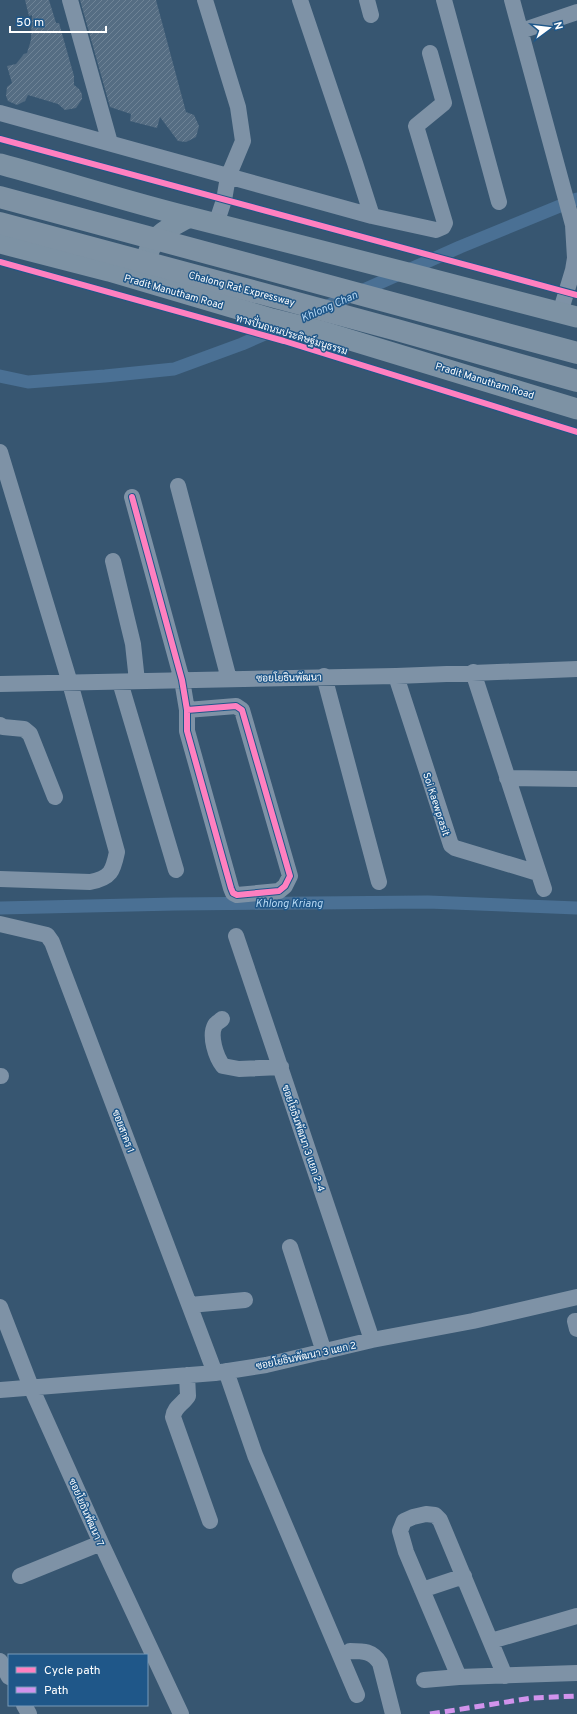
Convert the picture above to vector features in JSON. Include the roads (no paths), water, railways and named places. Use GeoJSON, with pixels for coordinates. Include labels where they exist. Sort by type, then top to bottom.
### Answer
{"type":"FeatureCollection","features":[{"type":"Feature","properties":{"kind":"highway"},"geometry":{"type":"LineString","coordinates":[[0,197],[577,353]]}},
{"type":"Feature","properties":{"kind":"highway","name":"Chalong Rat Expressway"},"geometry":{"type":"LineString","coordinates":[[0,223],[389,328],[577,381]]}},
{"type":"Feature","properties":{"kind":"main road"},"geometry":{"type":"LineString","coordinates":[[0,164],[189,217],[376,264],[568,315]]}},
{"type":"Feature","properties":{"kind":"main road"},"geometry":{"type":"LineString","coordinates":[[109,272],[123,272],[132,268],[140,254],[144,235],[126,200]]}},
{"type":"Feature","properties":{"kind":"main road"},"geometry":{"type":"LineString","coordinates":[[186,295],[151,275],[147,261],[151,244],[159,235],[189,217]]}},
{"type":"Feature","properties":{"kind":"main road","name":"Pradit Manutham Road"},"geometry":{"type":"LineString","coordinates":[[0,243],[109,272],[272,319],[324,332],[577,408]]}},
{"type":"Feature","properties":{"kind":"street"},"geometry":{"type":"LineString","coordinates":[[70,0],[110,143]]}},
{"type":"Feature","properties":{"kind":"street"},"geometry":{"type":"LineString","coordinates":[[205,0],[238,107],[243,141],[228,177],[224,200],[216,224]]}},
{"type":"Feature","properties":{"kind":"street"},"geometry":{"type":"LineString","coordinates":[[300,0],[356,162],[372,216]]}},
{"type":"Feature","properties":{"kind":"street"},"geometry":{"type":"LineString","coordinates":[[444,0],[499,202]]}},
{"type":"Feature","properties":{"kind":"street"},"geometry":{"type":"LineString","coordinates":[[512,0],[572,225],[574,264],[568,315]]}},
{"type":"Feature","properties":{"kind":"street"},"geometry":{"type":"LineString","coordinates":[[520,31],[577,12]]}},
{"type":"Feature","properties":{"kind":"street"},"geometry":{"type":"LineString","coordinates":[[0,113],[372,216],[430,230],[436,230],[443,227],[445,223],[416,126],[444,102],[430,53]]}},
{"type":"Feature","properties":{"kind":"street"},"geometry":{"type":"LineString","coordinates":[[0,452],[70,683],[117,852],[114,868],[102,880],[90,882],[0,879]]}},
{"type":"Feature","properties":{"kind":"street"},"geometry":{"type":"LineString","coordinates":[[178,486],[229,679]]}},
{"type":"Feature","properties":{"kind":"street"},"geometry":{"type":"LineString","coordinates":[[132,497],[182,680],[187,710],[187,731],[231,888],[233,893],[237,895],[279,891],[285,886],[290,876],[242,710],[236,706],[187,710]]}},
{"type":"Feature","properties":{"kind":"street"},"geometry":{"type":"LineString","coordinates":[[113,561],[133,644],[137,681]]}},
{"type":"Feature","properties":{"kind":"street","name":"ซอยโยธินพัฒนา"},"geometry":{"type":"LineString","coordinates":[[0,684],[324,676],[396,676],[577,669]]}},
{"type":"Feature","properties":{"kind":"street"},"geometry":{"type":"LineString","coordinates":[[473,672],[544,889]]}},
{"type":"Feature","properties":{"kind":"street"},"geometry":{"type":"LineString","coordinates":[[324,676],[379,882]]}},
{"type":"Feature","properties":{"kind":"street","name":"Soi Kaewprasit"},"geometry":{"type":"LineString","coordinates":[[396,676],[450,845],[455,848],[538,873]]}},
{"type":"Feature","properties":{"kind":"street"},"geometry":{"type":"LineString","coordinates":[[120,682],[176,870]]}},
{"type":"Feature","properties":{"kind":"street"},"geometry":{"type":"LineString","coordinates":[[0,725],[3,727],[24,729],[30,734],[55,797]]}},
{"type":"Feature","properties":{"kind":"street"},"geometry":{"type":"LineString","coordinates":[[507,778],[577,779]]}},
{"type":"Feature","properties":{"kind":"street","name":"ซอยสาคร 1"},"geometry":{"type":"LineString","coordinates":[[0,924],[47,935],[52,942],[190,1305],[220,1372],[357,1695]]}},
{"type":"Feature","properties":{"kind":"street","name":"ซอยโยธินพัฒนา 3 แยก 2-4"},"geometry":{"type":"LineString","coordinates":[[236,936],[372,1340]]}},
{"type":"Feature","properties":{"kind":"street"},"geometry":{"type":"LineString","coordinates":[[222,1019],[215,1025],[213,1033],[214,1046],[223,1066],[239,1069],[280,1067]]}},
{"type":"Feature","properties":{"kind":"street"},"geometry":{"type":"LineString","coordinates":[[290,1247],[324,1352]]}},
{"type":"Feature","properties":{"kind":"street","name":"ซอยโยธินพัฒนา 3 แยก 2"},"geometry":{"type":"LineString","coordinates":[[0,1390],[220,1372],[266,1365],[372,1340],[473,1321],[577,1297]]}},
{"type":"Feature","properties":{"kind":"street"},"geometry":{"type":"LineString","coordinates":[[190,1305],[245,1300]]}},
{"type":"Feature","properties":{"kind":"street","name":"ซอยโยธินพัฒนา 7"},"geometry":{"type":"LineString","coordinates":[[0,1307],[31,1387],[101,1543],[181,1714]]}},
{"type":"Feature","properties":{"kind":"street"},"geometry":{"type":"LineString","coordinates":[[187,1375],[188,1396],[176,1407],[173,1417],[210,1521]]}},
{"type":"Feature","properties":{"kind":"street"},"geometry":{"type":"LineString","coordinates":[[459,1677],[406,1552],[400,1531],[404,1521],[413,1516],[426,1514],[435,1515],[440,1520],[505,1676]]}},
{"type":"Feature","properties":{"kind":"street"},"geometry":{"type":"LineString","coordinates":[[20,1576],[101,1543]]}},
{"type":"Feature","properties":{"kind":"street"},"geometry":{"type":"LineString","coordinates":[[422,1590],[464,1576]]}},
{"type":"Feature","properties":{"kind":"street"},"geometry":{"type":"LineString","coordinates":[[491,1641],[577,1616]]}},
{"type":"Feature","properties":{"kind":"street"},"geometry":{"type":"LineString","coordinates":[[350,1650],[369,1652],[376,1657],[380,1663],[393,1714]]}},
{"type":"Feature","properties":{"kind":"street"},"geometry":{"type":"LineString","coordinates":[[0,1661],[8,1675]]}},
{"type":"Feature","properties":{"kind":"street"},"geometry":{"type":"LineString","coordinates":[[424,1680],[459,1677],[576,1673]]}},
{"type":"Feature","properties":{"kind":"waterway","name":"Khlong Chan"},"geometry":{"type":"LineString","coordinates":[[321,309],[460,247],[577,199]]}},
{"type":"Feature","properties":{"kind":"waterway","name":"Khlong Chan"},"geometry":{"type":"LineString","coordinates":[[0,376],[28,382],[174,369],[242,344],[290,323]]}},
{"type":"Feature","properties":{"kind":"waterway","name":"Khlong Kriang"},"geometry":{"type":"LineString","coordinates":[[0,908],[175,904],[428,902],[577,908]]}}]}
